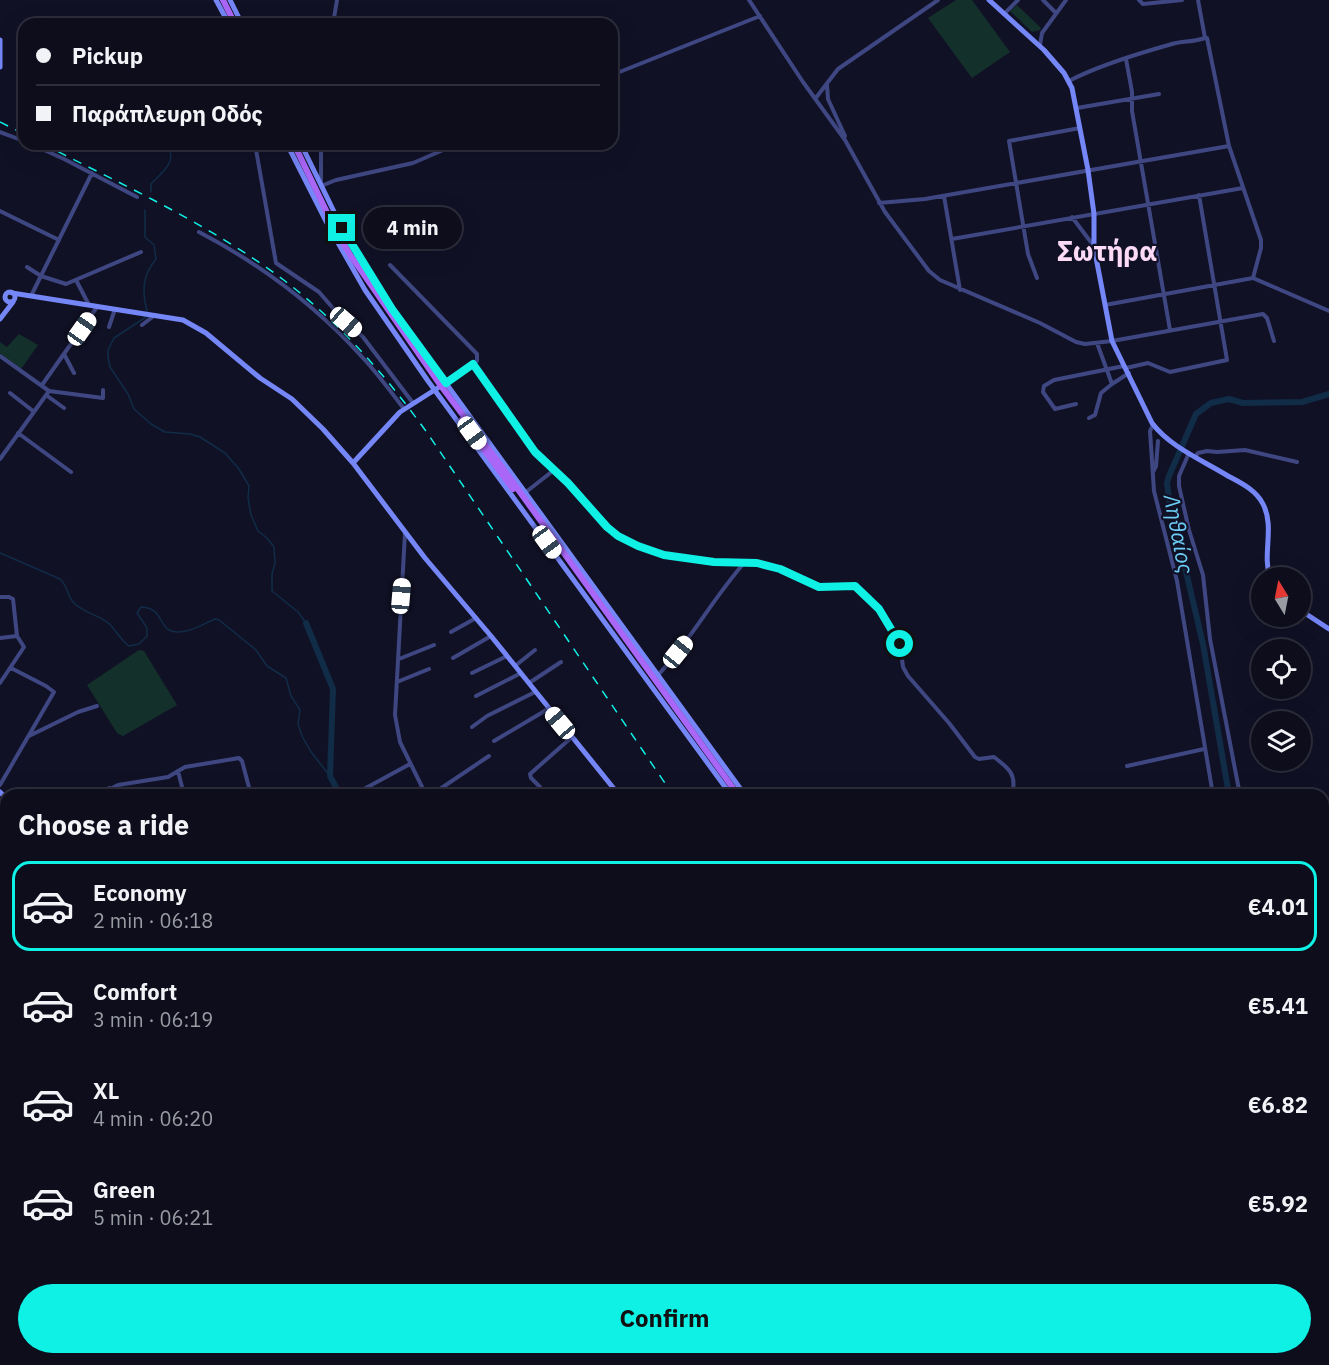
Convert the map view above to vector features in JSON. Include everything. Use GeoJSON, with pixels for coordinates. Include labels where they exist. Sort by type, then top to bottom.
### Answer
{"type":"FeatureCollection","features":[{"type":"Feature","properties":{"kind":"main road"},"geometry":{"type":"LineString","coordinates":[[223,0],[232,18]]}},
{"type":"Feature","properties":{"kind":"main road"},"geometry":{"type":"LineString","coordinates":[[297,150],[334,227],[372,293],[509,484],[536,516],[734,789]]}},
{"type":"Feature","properties":{"kind":"main road"},"geometry":{"type":"LineString","coordinates":[[626,653],[629,645]]}},
{"type":"Feature","properties":{"kind":"street"},"geometry":{"type":"LineString","coordinates":[[216,0],[225,18]]}},
{"type":"Feature","properties":{"kind":"street"},"geometry":{"type":"LineString","coordinates":[[230,0],[239,18]]}},
{"type":"Feature","properties":{"kind":"street"},"geometry":{"type":"LineString","coordinates":[[334,18],[337,0]]}},
{"type":"Feature","properties":{"kind":"street"},"geometry":{"type":"LineString","coordinates":[[749,0],[845,140]]}},
{"type":"Feature","properties":{"kind":"street"},"geometry":{"type":"LineString","coordinates":[[816,99],[838,69],[938,0]]}},
{"type":"Feature","properties":{"kind":"street"},"geometry":{"type":"LineString","coordinates":[[989,0],[1040,46],[1070,81],[1088,170],[1094,213],[1094,246],[1112,341],[1154,425],[1164,436],[1246,486],[1260,500],[1268,518],[1267,567]]}},
{"type":"Feature","properties":{"kind":"street"},"geometry":{"type":"LineString","coordinates":[[1004,14],[1018,0]]}},
{"type":"Feature","properties":{"kind":"street"},"geometry":{"type":"LineString","coordinates":[[1044,0],[1056,13]]}},
{"type":"Feature","properties":{"kind":"street"},"geometry":{"type":"LineString","coordinates":[[1040,46],[1042,33],[1065,0]]}},
{"type":"Feature","properties":{"kind":"street"},"geometry":{"type":"LineString","coordinates":[[1139,0],[1143,4],[1182,0]]}},
{"type":"Feature","properties":{"kind":"street"},"geometry":{"type":"LineString","coordinates":[[1070,81],[1089,71],[1175,43],[1204,38],[1198,0]]}},
{"type":"Feature","properties":{"kind":"street"},"geometry":{"type":"LineString","coordinates":[[618,73],[760,16]]}},
{"type":"Feature","properties":{"kind":"street"},"geometry":{"type":"LineString","coordinates":[[1028,35],[1036,36],[1042,33]]}},
{"type":"Feature","properties":{"kind":"street"},"geometry":{"type":"LineString","coordinates":[[1207,38],[1229,146],[1261,240],[1253,278]]}},
{"type":"Feature","properties":{"kind":"street"},"geometry":{"type":"LineString","coordinates":[[0,40],[0,67]]}},
{"type":"Feature","properties":{"kind":"street"},"geometry":{"type":"LineString","coordinates":[[1126,59],[1170,330]]}},
{"type":"Feature","properties":{"kind":"street"},"geometry":{"type":"LineString","coordinates":[[828,82],[828,99],[845,140],[879,202],[932,274],[945,283],[1040,323],[1076,342],[1112,341],[1263,314],[1267,318],[1274,340]]}},
{"type":"Feature","properties":{"kind":"street"},"geometry":{"type":"LineString","coordinates":[[1077,108],[1159,94]]}},
{"type":"Feature","properties":{"kind":"street"},"geometry":{"type":"LineString","coordinates":[[1037,278],[1029,258],[1022,226],[1009,143],[1011,139],[1080,128]]}},
{"type":"Feature","properties":{"kind":"street"},"geometry":{"type":"LineString","coordinates":[[0,132],[18,139]]}},
{"type":"Feature","properties":{"kind":"street"},"geometry":{"type":"LineString","coordinates":[[879,202],[896,203],[944,196],[1229,146]]}},
{"type":"Feature","properties":{"kind":"street"},"geometry":{"type":"LineString","coordinates":[[44,150],[137,197]]}},
{"type":"Feature","properties":{"kind":"street"},"geometry":{"type":"LineString","coordinates":[[256,150],[276,263],[312,287],[363,336],[413,403]]}},
{"type":"Feature","properties":{"kind":"street"},"geometry":{"type":"LineString","coordinates":[[290,150],[349,265],[440,386],[626,653],[652,677],[740,789]]}},
{"type":"Feature","properties":{"kind":"street"},"geometry":{"type":"LineString","coordinates":[[304,150],[342,228],[440,386],[526,492],[727,789]]}},
{"type":"Feature","properties":{"kind":"street"},"geometry":{"type":"LineString","coordinates":[[321,150],[321,186]]}},
{"type":"Feature","properties":{"kind":"street"},"geometry":{"type":"LineString","coordinates":[[321,186],[413,163],[443,150]]}},
{"type":"Feature","properties":{"kind":"street"},"geometry":{"type":"LineString","coordinates":[[30,296],[92,173]]}},
{"type":"Feature","properties":{"kind":"street"},"geometry":{"type":"LineString","coordinates":[[952,239],[1243,188]]}},
{"type":"Feature","properties":{"kind":"street"},"geometry":{"type":"LineString","coordinates":[[1076,404],[1054,409],[1043,392],[1044,386],[1054,380],[1106,370],[1127,369],[1148,363],[1170,372],[1225,362],[1227,358],[1199,195]]}},
{"type":"Feature","properties":{"kind":"street"},"geometry":{"type":"LineString","coordinates":[[944,196],[960,290]]}},
{"type":"Feature","properties":{"kind":"street"},"geometry":{"type":"LineString","coordinates":[[885,212],[889,206],[896,203]]}},
{"type":"Feature","properties":{"kind":"street"},"geometry":{"type":"LineString","coordinates":[[0,211],[59,240]]}},
{"type":"Feature","properties":{"kind":"street"},"geometry":{"type":"LineString","coordinates":[[1072,217],[1094,246]]}},
{"type":"Feature","properties":{"kind":"street"},"geometry":{"type":"LineString","coordinates":[[199,232],[267,273],[326,321],[363,357],[404,409]]}},
{"type":"Feature","properties":{"kind":"street"},"geometry":{"type":"LineString","coordinates":[[27,267],[41,276],[66,284],[141,252]]}},
{"type":"Feature","properties":{"kind":"street"},"geometry":{"type":"LineString","coordinates":[[353,463],[404,409],[473,364],[478,358],[475,350],[390,265]]}},
{"type":"Feature","properties":{"kind":"street"},"geometry":{"type":"LineString","coordinates":[[1105,306],[1253,278],[1329,311]]}},
{"type":"Feature","properties":{"kind":"street"},"geometry":{"type":"LineString","coordinates":[[76,280],[89,305]]}},
{"type":"Feature","properties":{"kind":"street"},"geometry":{"type":"LineString","coordinates":[[0,319],[7,310],[7,295],[30,296],[183,320],[206,333],[260,378],[300,406],[353,463],[405,532],[612,789]]}},
{"type":"Feature","properties":{"kind":"street"},"geometry":{"type":"LineString","coordinates":[[42,385],[98,306]]}},
{"type":"Feature","properties":{"kind":"street"},"geometry":{"type":"LineString","coordinates":[[109,327],[115,309]]}},
{"type":"Feature","properties":{"kind":"street"},"geometry":{"type":"LineString","coordinates":[[142,325],[155,315]]}},
{"type":"Feature","properties":{"kind":"street"},"geometry":{"type":"LineString","coordinates":[[1097,343],[1112,384]]}},
{"type":"Feature","properties":{"kind":"street"},"geometry":{"type":"LineString","coordinates":[[64,354],[74,373]]}},
{"type":"Feature","properties":{"kind":"street"},"geometry":{"type":"LineString","coordinates":[[0,356],[42,385],[47,393],[64,408]]}},
{"type":"Feature","properties":{"kind":"street"},"geometry":{"type":"LineString","coordinates":[[473,364],[524,439],[611,531],[638,546],[664,555],[714,562],[745,562],[774,567],[819,587],[851,585],[859,589],[879,609],[897,637],[901,647],[903,667],[908,676],[954,728],[975,757],[979,759],[994,757],[1013,775],[1015,782],[1013,789]]}},
{"type":"Feature","properties":{"kind":"street"},"geometry":{"type":"LineString","coordinates":[[1089,418],[1095,415],[1101,393],[1127,369]]}},
{"type":"Feature","properties":{"kind":"street"},"geometry":{"type":"LineString","coordinates":[[47,393],[102,398],[103,390]]}},
{"type":"Feature","properties":{"kind":"street"},"geometry":{"type":"LineString","coordinates":[[10,393],[33,412]]}},
{"type":"Feature","properties":{"kind":"street"},"geometry":{"type":"LineString","coordinates":[[0,459],[47,393]]}},
{"type":"Feature","properties":{"kind":"street"},"geometry":{"type":"LineString","coordinates":[[1154,425],[1150,429],[1154,491],[1177,581],[1212,789]]}},
{"type":"Feature","properties":{"kind":"street"},"geometry":{"type":"LineString","coordinates":[[18,434],[71,472]]}},
{"type":"Feature","properties":{"kind":"street"},"geometry":{"type":"LineString","coordinates":[[1151,444],[1164,436]]}},
{"type":"Feature","properties":{"kind":"street"},"geometry":{"type":"LineString","coordinates":[[1152,473],[1156,466],[1158,441]]}},
{"type":"Feature","properties":{"kind":"street"},"geometry":{"type":"LineString","coordinates":[[1195,457],[1207,451],[1245,450],[1297,462]]}},
{"type":"Feature","properties":{"kind":"street"},"geometry":{"type":"LineString","coordinates":[[1189,452],[1179,476],[1179,486],[1189,530],[1203,571],[1210,639],[1239,789]]}},
{"type":"Feature","properties":{"kind":"street"},"geometry":{"type":"LineString","coordinates":[[526,492],[554,470]]}},
{"type":"Feature","properties":{"kind":"street"},"geometry":{"type":"LineString","coordinates":[[405,532],[396,683],[396,726],[410,764],[425,789]]}},
{"type":"Feature","properties":{"kind":"street"},"geometry":{"type":"LineString","coordinates":[[652,677],[690,637],[726,584],[745,562]]}},
{"type":"Feature","properties":{"kind":"street"},"geometry":{"type":"LineString","coordinates":[[0,597],[13,599],[17,636],[24,644],[24,650],[0,683]]}},
{"type":"Feature","properties":{"kind":"street"},"geometry":{"type":"LineString","coordinates":[[1311,617],[1329,628]]}},
{"type":"Feature","properties":{"kind":"street"},"geometry":{"type":"LineString","coordinates":[[451,632],[476,618]]}},
{"type":"Feature","properties":{"kind":"street"},"geometry":{"type":"LineString","coordinates":[[0,638],[17,636]]}},
{"type":"Feature","properties":{"kind":"street"},"geometry":{"type":"LineString","coordinates":[[453,658],[491,636]]}},
{"type":"Feature","properties":{"kind":"street"},"geometry":{"type":"LineString","coordinates":[[399,659],[434,645]]}},
{"type":"Feature","properties":{"kind":"street"},"geometry":{"type":"LineString","coordinates":[[514,666],[535,650]]}},
{"type":"Feature","properties":{"kind":"street"},"geometry":{"type":"LineString","coordinates":[[472,673],[507,656]]}},
{"type":"Feature","properties":{"kind":"street"},"geometry":{"type":"LineString","coordinates":[[528,683],[561,662]]}},
{"type":"Feature","properties":{"kind":"street"},"geometry":{"type":"LineString","coordinates":[[0,785],[54,692],[12,668]]}},
{"type":"Feature","properties":{"kind":"street"},"geometry":{"type":"LineString","coordinates":[[396,683],[429,669]]}},
{"type":"Feature","properties":{"kind":"street"},"geometry":{"type":"LineString","coordinates":[[476,696],[521,674]]}},
{"type":"Feature","properties":{"kind":"street"},"geometry":{"type":"LineString","coordinates":[[472,727],[487,716],[535,692]]}},
{"type":"Feature","properties":{"kind":"street"},"geometry":{"type":"LineString","coordinates":[[29,736],[78,712],[97,706]]}},
{"type":"Feature","properties":{"kind":"street"},"geometry":{"type":"LineString","coordinates":[[494,741],[548,709]]}},
{"type":"Feature","properties":{"kind":"street"},"geometry":{"type":"LineString","coordinates":[[540,787],[530,774],[572,737]]}},
{"type":"Feature","properties":{"kind":"street"},"geometry":{"type":"LineString","coordinates":[[1127,766],[1204,749]]}},
{"type":"Feature","properties":{"kind":"street"},"geometry":{"type":"LineString","coordinates":[[438,789],[489,756]]}},
{"type":"Feature","properties":{"kind":"street"},"geometry":{"type":"LineString","coordinates":[[109,788],[168,777],[185,767],[239,758],[242,761],[249,789]]}},
{"type":"Feature","properties":{"kind":"street"},"geometry":{"type":"LineString","coordinates":[[364,789],[410,764]]}},
{"type":"Feature","properties":{"kind":"street"},"geometry":{"type":"LineString","coordinates":[[178,771],[182,789]]}},
{"type":"Feature","properties":{"kind":"green space"},"geometry":{"type":"Polygon","coordinates":[[[956,0],[972,0],[1010,52],[972,78],[928,18],[956,0]]]}},
{"type":"Feature","properties":{"kind":"green space"},"geometry":{"type":"Polygon","coordinates":[[[1017,5],[1041,28],[1040,30],[1032,32],[1010,11],[1017,5]]]}},
{"type":"Feature","properties":{"kind":"green space"},"geometry":{"type":"Polygon","coordinates":[[[19,334],[38,345],[21,369],[0,353],[0,342],[7,347],[19,334]]]}},
{"type":"Feature","properties":{"kind":"green space"},"geometry":{"type":"Polygon","coordinates":[[[139,650],[144,651],[177,705],[123,736],[117,733],[87,685],[139,650]]]}},
{"type":"Feature","properties":{"kind":"waterway"},"geometry":{"type":"LineString","coordinates":[[151,192],[151,184],[170,162],[170,150]]}},
{"type":"Feature","properties":{"kind":"waterway"},"geometry":{"type":"LineString","coordinates":[[145,210],[145,237],[154,245],[156,259],[148,271],[144,284],[147,311]]}},
{"type":"Feature","properties":{"kind":"waterway"},"geometry":{"type":"LineString","coordinates":[[146,317],[114,338],[108,350],[110,367],[128,394],[134,409],[151,424],[165,432],[200,437],[225,453],[239,469],[249,486],[248,498],[251,515],[258,531],[274,547],[272,591],[298,612],[306,623]]}},
{"type":"Feature","properties":{"kind":"waterway","name":"Ληθαίος"},"geometry":{"type":"LineString","coordinates":[[1228,789],[1203,644],[1167,483],[1196,414],[1211,403],[1229,399],[1243,403],[1302,402],[1329,394]]}},
{"type":"Feature","properties":{"kind":"waterway"},"geometry":{"type":"LineString","coordinates":[[0,553],[60,579],[74,603],[107,622],[129,646],[139,644],[147,636],[147,628],[137,613],[141,607],[153,610],[166,627],[175,632],[187,631],[215,619],[219,620],[256,650],[267,666],[286,678],[291,696],[300,710],[298,724],[302,736],[311,752],[330,776]]}},
{"type":"Feature","properties":{"kind":"waterway"},"geometry":{"type":"LineString","coordinates":[[306,623],[333,689],[330,776],[337,789]]}},
{"type":"Feature","properties":{"kind":"railway"},"geometry":{"type":"LineString","coordinates":[[0,122],[18,131]]}},
{"type":"Feature","properties":{"kind":"railway"},"geometry":{"type":"LineString","coordinates":[[55,150],[167,207],[228,242],[285,281],[344,333],[380,372],[428,434],[669,789]]}},
{"type":"Feature","properties":{"kind":"district","name":"Σωτήρα"},"geometry":{"type":"Point","coordinates":[1107,252]}},
{"type":"Feature","properties":{"kind":"route"},"geometry":{"type":"LineString","coordinates":[[342,228],[392,309],[446,383],[473,364],[524,439],[611,531],[638,546],[664,555],[714,562],[757,563],[780,569],[819,587],[855,586],[879,609],[900,644]]}}]}
